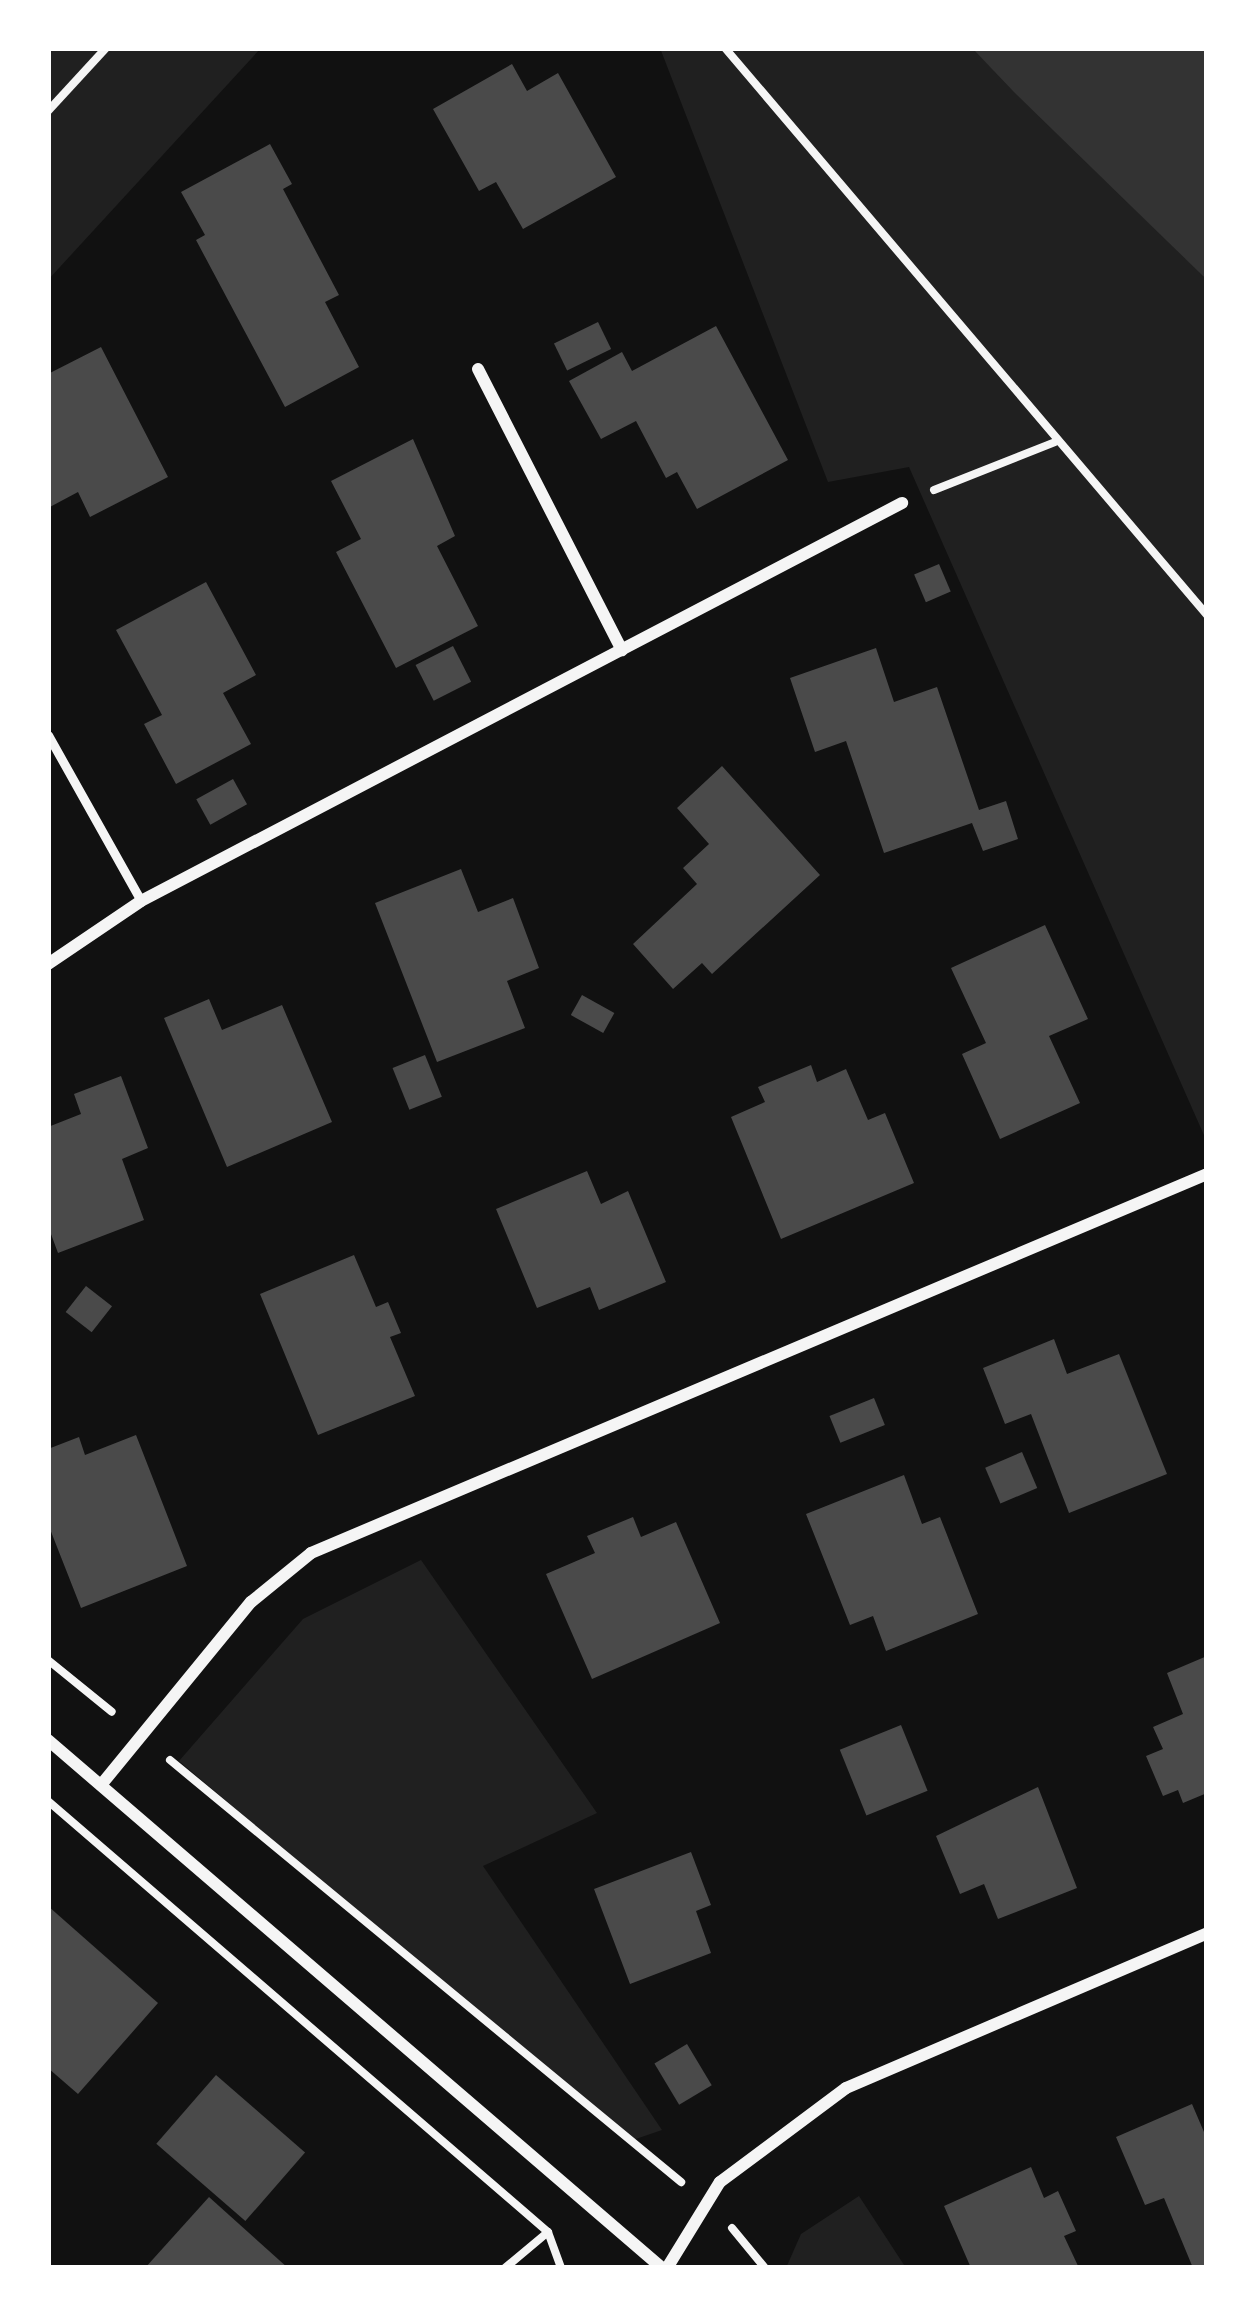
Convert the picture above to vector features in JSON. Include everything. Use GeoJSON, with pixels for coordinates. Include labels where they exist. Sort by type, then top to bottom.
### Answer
{"type":"FeatureCollection","features":[{"type":"Feature","properties":{"kind":"street"},"geometry":{"type":"LineString","coordinates":[[478,369],[622,650]]}},
{"type":"Feature","properties":{"kind":"street"},"geometry":{"type":"LineString","coordinates":[[48,964],[141,901],[902,503]]}},
{"type":"Feature","properties":{"kind":"street"},"geometry":{"type":"LineString","coordinates":[[101,1786],[251,1602],[311,1552],[1207,1174]]}},
{"type":"Feature","properties":{"kind":"street"},"geometry":{"type":"LineString","coordinates":[[48,1740],[665,2268],[719,2182],[846,2088],[1207,1933]]}},
{"type":"Feature","properties":{"kind":"lane"},"geometry":{"type":"LineString","coordinates":[[48,735],[141,901]]}},
{"type":"Feature","properties":{"kind":"path"},"geometry":{"type":"LineString","coordinates":[[48,111],[106,48]]}},
{"type":"Feature","properties":{"kind":"path"},"geometry":{"type":"LineString","coordinates":[[725,48],[1055,442],[1207,615]]}},
{"type":"Feature","properties":{"kind":"path"},"geometry":{"type":"LineString","coordinates":[[902,503],[1055,442]]}},
{"type":"Feature","properties":{"kind":"path"},"geometry":{"type":"LineString","coordinates":[[48,1660],[706,2204],[765,2268]]}},
{"type":"Feature","properties":{"kind":"path"},"geometry":{"type":"LineString","coordinates":[[48,1801],[548,2232],[561,2268]]}},
{"type":"Feature","properties":{"kind":"path"},"geometry":{"type":"LineString","coordinates":[[506,2268],[548,2232]]}},
{"type":"Feature","properties":{"kind":"shaded area"},"geometry":{"type":"Polygon","coordinates":[[[48,48],[261,48],[48,280],[48,48]]]}},
{"type":"Feature","properties":{"kind":"shaded area"},"geometry":{"type":"Polygon","coordinates":[[[660,48],[972,48],[1207,280],[1207,1142],[909,467],[828,482],[660,48]]]}},
{"type":"Feature","properties":{"kind":"shaded area"},"geometry":{"type":"Polygon","coordinates":[[[972,48],[1207,48],[1207,280],[1014,92],[972,48]]]}},
{"type":"Feature","properties":{"kind":"shaded area"},"geometry":{"type":"Polygon","coordinates":[[[421,1560],[597,1813],[483,1866],[662,2130],[630,2141],[179,1761],[303,1619],[421,1560]]]}},
{"type":"Feature","properties":{"kind":"shaded area"},"geometry":{"type":"Polygon","coordinates":[[[859,2196],[906,2268],[786,2268],[801,2234],[859,2196]]]}},
{"type":"Feature","properties":{"kind":"building"},"geometry":{"type":"Polygon","coordinates":[[[512,64],[527,91],[558,73],[616,177],[523,229],[496,182],[479,191],[433,109],[512,64]]]}},
{"type":"Feature","properties":{"kind":"building"},"geometry":{"type":"Polygon","coordinates":[[[270,144],[292,184],[283,189],[339,295],[325,302],[359,367],[285,407],[196,240],[205,235],[181,192],[270,144]]]}},
{"type":"Feature","properties":{"kind":"building"},"geometry":{"type":"Polygon","coordinates":[[[598,322],[611,349],[567,370],[554,343],[598,322]]]}},
{"type":"Feature","properties":{"kind":"building"},"geometry":{"type":"Polygon","coordinates":[[[716,326],[788,460],[697,509],[677,472],[666,478],[636,421],[601,439],[569,381],[622,352],[632,371],[716,326]]]}},
{"type":"Feature","properties":{"kind":"building"},"geometry":{"type":"Polygon","coordinates":[[[101,347],[168,477],[90,517],[78,492],[48,508],[48,374],[101,347]]]}},
{"type":"Feature","properties":{"kind":"building"},"geometry":{"type":"Polygon","coordinates":[[[413,439],[455,536],[437,546],[478,626],[396,668],[336,552],[361,539],[331,481],[413,439]]]}},
{"type":"Feature","properties":{"kind":"building"},"geometry":{"type":"Polygon","coordinates":[[[939,564],[951,592],[926,602],[914,575],[939,564]]]}},
{"type":"Feature","properties":{"kind":"building"},"geometry":{"type":"Polygon","coordinates":[[[206,582],[256,675],[223,693],[251,744],[176,784],[144,724],[162,715],[116,630],[206,582]]]}},
{"type":"Feature","properties":{"kind":"building"},"geometry":{"type":"Polygon","coordinates":[[[453,646],[471,682],[434,701],[416,665],[453,646]]]}},
{"type":"Feature","properties":{"kind":"building"},"geometry":{"type":"Polygon","coordinates":[[[876,648],[894,702],[937,687],[979,810],[1006,801],[1018,839],[983,851],[972,823],[884,853],[846,741],[815,752],[790,678],[876,648]]]}},
{"type":"Feature","properties":{"kind":"building"},"geometry":{"type":"Polygon","coordinates":[[[722,766],[820,875],[712,974],[702,963],[673,989],[633,944],[697,884],[683,868],[709,844],[677,808],[722,766]]]}},
{"type":"Feature","properties":{"kind":"building"},"geometry":{"type":"Polygon","coordinates":[[[233,779],[247,804],[210,825],[196,799],[233,779]]]}},
{"type":"Feature","properties":{"kind":"building"},"geometry":{"type":"Polygon","coordinates":[[[461,869],[478,912],[513,898],[539,968],[507,981],[525,1028],[437,1062],[375,903],[461,869]]]}},
{"type":"Feature","properties":{"kind":"building"},"geometry":{"type":"Polygon","coordinates":[[[1045,925],[1088,1019],[1049,1036],[1080,1103],[1000,1139],[962,1054],[986,1043],[951,968],[1045,925]]]}},
{"type":"Feature","properties":{"kind":"building"},"geometry":{"type":"Polygon","coordinates":[[[582,995],[614,1013],[603,1033],[571,1015],[582,995]]]}},
{"type":"Feature","properties":{"kind":"building"},"geometry":{"type":"Polygon","coordinates":[[[209,999],[222,1030],[282,1005],[332,1122],[227,1167],[164,1018],[209,999]]]}},
{"type":"Feature","properties":{"kind":"building"},"geometry":{"type":"Polygon","coordinates":[[[425,1055],[442,1097],[409,1110],[393,1068],[425,1055]]]}},
{"type":"Feature","properties":{"kind":"building"},"geometry":{"type":"Polygon","coordinates":[[[811,1065],[817,1082],[846,1069],[868,1120],[885,1113],[914,1183],[781,1239],[731,1117],[765,1102],[758,1087],[811,1065]]]}},
{"type":"Feature","properties":{"kind":"building"},"geometry":{"type":"Polygon","coordinates":[[[121,1076],[148,1148],[122,1159],[144,1220],[58,1253],[48,1226],[48,1127],[81,1114],[74,1094],[121,1076]]]}},
{"type":"Feature","properties":{"kind":"building"},"geometry":{"type":"Polygon","coordinates":[[[587,1171],[601,1204],[628,1191],[666,1282],[599,1310],[590,1287],[537,1308],[496,1209],[587,1171]]]}},
{"type":"Feature","properties":{"kind":"building"},"geometry":{"type":"Polygon","coordinates":[[[354,1255],[376,1307],[388,1302],[401,1333],[390,1337],[415,1396],[318,1435],[260,1294],[354,1255]]]}},
{"type":"Feature","properties":{"kind":"building"},"geometry":{"type":"Polygon","coordinates":[[[86,1286],[112,1306],[92,1332],[66,1312],[86,1286]]]}},
{"type":"Feature","properties":{"kind":"building"},"geometry":{"type":"Polygon","coordinates":[[[1054,1339],[1067,1374],[1119,1354],[1167,1474],[1069,1513],[1031,1414],[1005,1424],[983,1368],[1054,1339]]]}},
{"type":"Feature","properties":{"kind":"building"},"geometry":{"type":"Polygon","coordinates":[[[874,1398],[885,1425],[840,1443],[829,1416],[874,1398]]]}},
{"type":"Feature","properties":{"kind":"building"},"geometry":{"type":"Polygon","coordinates":[[[136,1435],[187,1566],[81,1608],[48,1524],[48,1449],[79,1437],[85,1455],[136,1435]]]}},
{"type":"Feature","properties":{"kind":"building"},"geometry":{"type":"Polygon","coordinates":[[[1022,1452],[1037,1488],[1000,1504],[985,1468],[1022,1452]]]}},
{"type":"Feature","properties":{"kind":"building"},"geometry":{"type":"Polygon","coordinates":[[[904,1475],[922,1524],[940,1517],[978,1614],[886,1651],[873,1616],[850,1625],[806,1514],[904,1475]]]}},
{"type":"Feature","properties":{"kind":"building"},"geometry":{"type":"Polygon","coordinates":[[[633,1517],[641,1537],[676,1522],[720,1623],[592,1679],[546,1574],[595,1553],[587,1536],[633,1517]]]}},
{"type":"Feature","properties":{"kind":"building"},"geometry":{"type":"Polygon","coordinates":[[[1207,1656],[1207,1793],[1183,1803],[1178,1790],[1163,1796],[1146,1756],[1163,1749],[1153,1727],[1183,1714],[1167,1673],[1207,1656]]]}},
{"type":"Feature","properties":{"kind":"building"},"geometry":{"type":"Polygon","coordinates":[[[901,1725],[928,1791],[866,1816],[840,1750],[901,1725]]]}},
{"type":"Feature","properties":{"kind":"building"},"geometry":{"type":"Polygon","coordinates":[[[1038,1787],[1077,1888],[998,1919],[984,1884],[960,1894],[936,1836],[1038,1787]]]}},
{"type":"Feature","properties":{"kind":"building"},"geometry":{"type":"Polygon","coordinates":[[[691,1852],[711,1905],[696,1911],[711,1953],[630,1984],[594,1889],[691,1852]]]}},
{"type":"Feature","properties":{"kind":"building"},"geometry":{"type":"Polygon","coordinates":[[[48,1906],[158,2003],[78,2094],[48,2068],[48,1906]]]}},
{"type":"Feature","properties":{"kind":"building"},"geometry":{"type":"Polygon","coordinates":[[[687,2044],[712,2085],[679,2105],[654,2064],[687,2044]]]}},
{"type":"Feature","properties":{"kind":"building"},"geometry":{"type":"Polygon","coordinates":[[[216,2075],[305,2152],[245,2221],[156,2144],[216,2075]]]}},
{"type":"Feature","properties":{"kind":"building"},"geometry":{"type":"Polygon","coordinates":[[[1192,2104],[1207,2139],[1207,2268],[1193,2268],[1164,2198],[1145,2205],[1116,2137],[1192,2104]]]}},
{"type":"Feature","properties":{"kind":"building"},"geometry":{"type":"Polygon","coordinates":[[[1031,2167],[1044,2198],[1058,2191],[1076,2231],[1064,2236],[1079,2268],[971,2268],[944,2206],[1031,2167]]]}},
{"type":"Feature","properties":{"kind":"building"},"geometry":{"type":"Polygon","coordinates":[[[209,2197],[288,2268],[145,2268],[209,2197]]]}}]}
